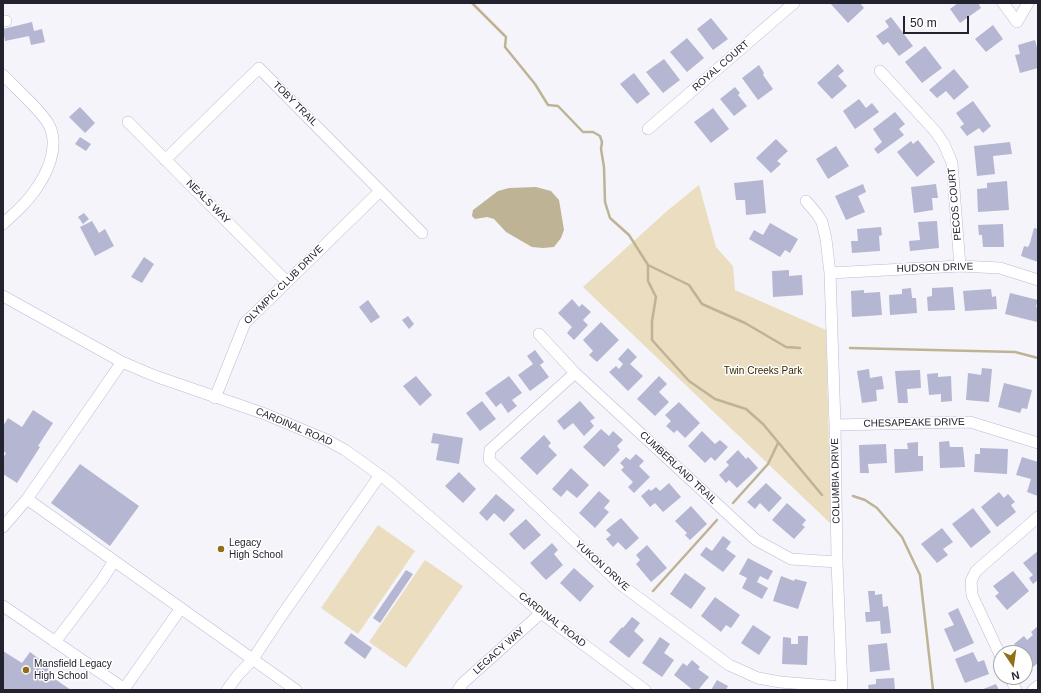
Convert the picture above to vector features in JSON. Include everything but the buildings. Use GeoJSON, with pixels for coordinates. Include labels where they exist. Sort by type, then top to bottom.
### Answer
{"type":"FeatureCollection","features":[{"type":"Feature","properties":{"kind":"street","name":"ROYAL COURT"},"geometry":{"type":"LineString","coordinates":[[648,130],[794,3]]}},
{"type":"Feature","properties":{"kind":"street"},"geometry":{"type":"LineString","coordinates":[[1003,3],[1017,22],[1028,3]]}},
{"type":"Feature","properties":{"kind":"street","name":"TOBY TRAIL"},"geometry":{"type":"LineString","coordinates":[[166,160],[260,68],[422,233]]}},
{"type":"Feature","properties":{"kind":"street","name":"PECOS COURT"},"geometry":{"type":"LineString","coordinates":[[880,72],[935,131],[947,150],[952,163],[960,266]]}},
{"type":"Feature","properties":{"kind":"street"},"geometry":{"type":"LineString","coordinates":[[3,75],[49,124],[52,133],[53,150],[48,167],[33,193],[3,224]]}},
{"type":"Feature","properties":{"kind":"street","name":"NEALS WAY"},"geometry":{"type":"LineString","coordinates":[[128,122],[287,282]]}},
{"type":"Feature","properties":{"kind":"street","name":"OLYMPIC CLUB DRIVE"},"geometry":{"type":"LineString","coordinates":[[215,398],[245,323],[380,191]]}},
{"type":"Feature","properties":{"kind":"street","name":"COLUMBIA DRIVE"},"geometry":{"type":"LineString","coordinates":[[806,201],[822,222],[826,239],[830,273],[835,424],[837,562],[842,689]]}},
{"type":"Feature","properties":{"kind":"street","name":"HUDSON DRIVE"},"geometry":{"type":"LineString","coordinates":[[830,273],[960,266],[1000,268],[1038,280]]}},
{"type":"Feature","properties":{"kind":"street","name":"CARDINAL ROAD"},"geometry":{"type":"LineString","coordinates":[[3,296],[122,362],[215,398],[264,414],[327,440],[345,450],[380,475],[541,613],[645,690]]}},
{"type":"Feature","properties":{"kind":"street","name":"CUMBERLAND TRAIL"},"geometry":{"type":"LineString","coordinates":[[540,334],[575,373],[756,540],[791,559],[837,562]]}},
{"type":"Feature","properties":{"kind":"street"},"geometry":{"type":"LineString","coordinates":[[3,527],[27,499],[122,362]]}},
{"type":"Feature","properties":{"kind":"street","name":"YUKON DRIVE"},"geometry":{"type":"LineString","coordinates":[[575,373],[490,450],[489,460],[620,584],[729,665],[758,678],[842,689]]}},
{"type":"Feature","properties":{"kind":"street","name":"CHESAPEAKE DRIVE"},"geometry":{"type":"LineString","coordinates":[[835,424],[970,422],[1038,443]]}},
{"type":"Feature","properties":{"kind":"street"},"geometry":{"type":"LineString","coordinates":[[227,690],[238,674],[253,659],[380,475]]}},
{"type":"Feature","properties":{"kind":"street"},"geometry":{"type":"LineString","coordinates":[[27,499],[296,690]]}},
{"type":"Feature","properties":{"kind":"street"},"geometry":{"type":"LineString","coordinates":[[995,645],[972,595],[971,581],[976,571],[1038,517]]}},
{"type":"Feature","properties":{"kind":"street"},"geometry":{"type":"LineString","coordinates":[[55,642],[102,580],[114,561]]}},
{"type":"Feature","properties":{"kind":"street"},"geometry":{"type":"LineString","coordinates":[[3,606],[125,689],[181,608]]}},
{"type":"Feature","properties":{"kind":"street","name":"LEGACY WAY"},"geometry":{"type":"LineString","coordinates":[[458,690],[463,683],[541,613]]}},
{"type":"Feature","properties":{"kind":"street"},"geometry":{"type":"LineString","coordinates":[[1033,690],[1038,686]]}},
{"type":"Feature","properties":{"kind":"green space","name":"Twin Creeks Park"},"geometry":{"type":"Polygon","coordinates":[[[699,185],[716,247],[733,266],[735,290],[826,330],[831,524],[583,287],[667,211],[699,185]]]}},
{"type":"Feature","properties":{"kind":"green space"},"geometry":{"type":"Polygon","coordinates":[[[378,525],[415,551],[358,634],[321,608],[378,525]]]}},
{"type":"Feature","properties":{"kind":"green space"},"geometry":{"type":"Polygon","coordinates":[[[425,560],[463,586],[406,668],[369,642],[425,560]]]}},
{"type":"Feature","properties":{"kind":"shaded area"},"geometry":{"type":"Polygon","coordinates":[[[536,187],[551,191],[559,200],[564,230],[561,238],[554,247],[532,247],[506,232],[494,219],[487,217],[475,219],[472,216],[473,210],[498,191],[509,188],[536,187]]]}},
{"type":"Feature","properties":{"kind":"waterway"},"geometry":{"type":"LineString","coordinates":[[472,3],[506,37],[505,47],[535,84],[548,105],[558,106],[583,132],[593,132],[600,136],[602,142],[601,149],[604,167],[605,202],[610,218],[629,235],[648,265],[648,281],[656,297],[652,321],[652,340],[689,381],[715,399],[746,409],[763,424],[822,495]]}},
{"type":"Feature","properties":{"kind":"waterway"},"geometry":{"type":"LineString","coordinates":[[648,265],[689,285],[702,304],[745,323],[786,347],[800,348]]}},
{"type":"Feature","properties":{"kind":"waterway"},"geometry":{"type":"LineString","coordinates":[[850,348],[1015,352],[1038,358]]}},
{"type":"Feature","properties":{"kind":"waterway"},"geometry":{"type":"LineString","coordinates":[[733,503],[768,464],[778,443]]}},
{"type":"Feature","properties":{"kind":"waterway"},"geometry":{"type":"LineString","coordinates":[[853,496],[865,500],[877,508],[902,537],[920,575],[933,690]]}},
{"type":"Feature","properties":{"kind":"waterway"},"geometry":{"type":"LineString","coordinates":[[653,591],[717,520]]}},
{"type":"Feature","properties":{"kind":"place","name":"Legacy High School"},"geometry":{"type":"Point","coordinates":[221,549]}},
{"type":"Feature","properties":{"kind":"place","name":"Mansfield Legacy High School"},"geometry":{"type":"Point","coordinates":[26,670]}}]}
